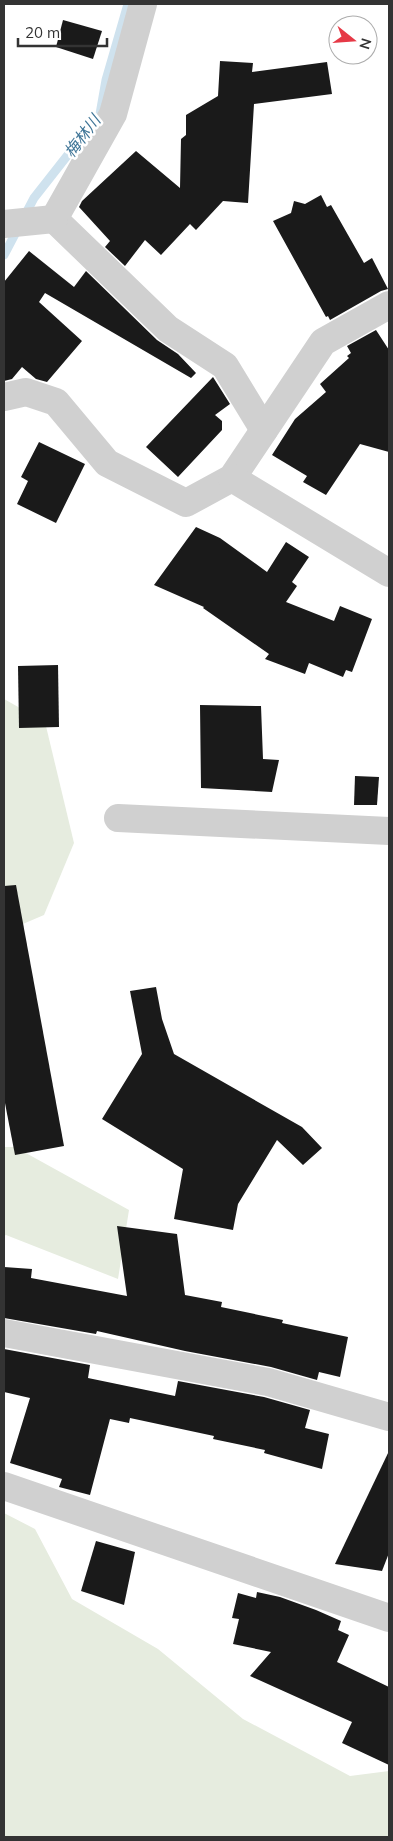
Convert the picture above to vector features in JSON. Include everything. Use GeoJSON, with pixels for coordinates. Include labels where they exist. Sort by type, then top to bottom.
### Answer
{"type":"FeatureCollection","features":[{"type":"Feature","properties":{"kind":"street"},"geometry":{"type":"LineString","coordinates":[[48,220],[113,114],[144,4]]}},
{"type":"Feature","properties":{"kind":"street"},"geometry":{"type":"LineString","coordinates":[[4,224],[48,220],[168,329],[225,366],[264,430]]}},
{"type":"Feature","properties":{"kind":"street"},"geometry":{"type":"LineString","coordinates":[[4,397],[26,392],[56,402],[107,463],[186,503],[232,478],[323,342],[389,305]]}},
{"type":"Feature","properties":{"kind":"street"},"geometry":{"type":"LineString","coordinates":[[232,478],[389,573]]}},
{"type":"Feature","properties":{"kind":"street"},"geometry":{"type":"LineString","coordinates":[[118,818],[389,831]]}},
{"type":"Feature","properties":{"kind":"street"},"geometry":{"type":"LineString","coordinates":[[4,1333],[268,1382],[389,1417]]}},
{"type":"Feature","properties":{"kind":"street"},"geometry":{"type":"LineString","coordinates":[[4,1486],[389,1618]]}},
{"type":"Feature","properties":{"kind":"shaded area"},"geometry":{"type":"Polygon","coordinates":[[[4,699],[45,722],[74,843],[44,915],[4,932],[4,699]]]}},
{"type":"Feature","properties":{"kind":"shaded area"},"geometry":{"type":"Polygon","coordinates":[[[4,1147],[15,1147],[129,1210],[118,1279],[6,1235],[4,1236],[4,1147]]]}},
{"type":"Feature","properties":{"kind":"shaded area"},"geometry":{"type":"Polygon","coordinates":[[[4,1513],[35,1529],[72,1599],[158,1649],[243,1719],[350,1776],[389,1771],[389,1837],[4,1837],[4,1513]]]}},
{"type":"Feature","properties":{"kind":"building"},"geometry":{"type":"Polygon","coordinates":[[[63,20],[102,31],[93,59],[56,47],[63,20]]]}},
{"type":"Feature","properties":{"kind":"building"},"geometry":{"type":"Polygon","coordinates":[[[220,61],[253,63],[252,72],[327,62],[332,94],[254,104],[248,203],[223,201],[196,230],[190,224],[161,255],[145,240],[125,266],[105,247],[110,241],[79,207],[82,201],[136,151],[180,188],[181,139],[186,135],[186,115],[218,96],[220,61]]]}},
{"type":"Feature","properties":{"kind":"building"},"geometry":{"type":"Polygon","coordinates":[[[321,195],[327,207],[331,205],[364,263],[372,258],[388,289],[381,291],[330,320],[328,316],[326,317],[273,221],[291,213],[294,201],[305,204],[321,195]]]}},
{"type":"Feature","properties":{"kind":"building"},"geometry":{"type":"Polygon","coordinates":[[[29,251],[74,287],[86,271],[157,340],[178,354],[196,373],[191,378],[45,293],[39,302],[82,341],[47,382],[36,379],[22,367],[12,379],[4,381],[4,282],[29,251]]]}},
{"type":"Feature","properties":{"kind":"building"},"geometry":{"type":"Polygon","coordinates":[[[376,330],[389,350],[389,452],[360,444],[326,495],[303,482],[307,476],[272,455],[295,419],[326,392],[320,384],[349,358],[347,356],[351,353],[347,346],[376,330]]]}},
{"type":"Feature","properties":{"kind":"building"},"geometry":{"type":"Polygon","coordinates":[[[213,377],[230,404],[215,415],[222,421],[222,430],[178,477],[146,447],[213,377]]]}},
{"type":"Feature","properties":{"kind":"building"},"geometry":{"type":"Polygon","coordinates":[[[39,442],[85,464],[56,523],[17,504],[28,481],[21,477],[39,442]]]}},
{"type":"Feature","properties":{"kind":"building"},"geometry":{"type":"Polygon","coordinates":[[[196,527],[220,538],[267,572],[286,542],[309,557],[292,582],[297,586],[286,602],[334,621],[340,606],[372,619],[352,672],[346,670],[343,677],[309,663],[305,674],[265,659],[269,654],[204,607],[154,585],[196,527]]]}},
{"type":"Feature","properties":{"kind":"building"},"geometry":{"type":"Polygon","coordinates":[[[58,665],[59,727],[19,728],[18,666],[58,665]]]}},
{"type":"Feature","properties":{"kind":"building"},"geometry":{"type":"Polygon","coordinates":[[[200,705],[261,706],[263,759],[279,760],[272,792],[201,788],[200,705]]]}},
{"type":"Feature","properties":{"kind":"building"},"geometry":{"type":"Polygon","coordinates":[[[355,776],[379,777],[377,805],[354,805],[355,776]]]}},
{"type":"Feature","properties":{"kind":"building"},"geometry":{"type":"Polygon","coordinates":[[[16,885],[64,1146],[15,1155],[4,1098],[4,886],[16,885]]]}},
{"type":"Feature","properties":{"kind":"building"},"geometry":{"type":"Polygon","coordinates":[[[156,987],[162,1019],[174,1054],[302,1127],[322,1148],[303,1165],[277,1140],[238,1204],[233,1230],[174,1219],[183,1169],[102,1119],[142,1054],[130,991],[156,987]]]}},
{"type":"Feature","properties":{"kind":"building"},"geometry":{"type":"Polygon","coordinates":[[[117,1226],[177,1234],[185,1295],[222,1302],[221,1307],[283,1320],[282,1323],[348,1337],[340,1377],[319,1372],[317,1380],[271,1367],[185,1351],[97,1331],[96,1334],[4,1318],[4,1267],[32,1269],[31,1278],[127,1296],[117,1226]]]}},
{"type":"Feature","properties":{"kind":"building"},"geometry":{"type":"Polygon","coordinates":[[[4,1349],[90,1365],[88,1378],[175,1396],[178,1381],[264,1397],[310,1410],[305,1428],[329,1434],[322,1469],[264,1453],[265,1450],[213,1439],[214,1436],[130,1418],[129,1423],[110,1419],[90,1495],[59,1487],[62,1479],[10,1463],[30,1398],[4,1392],[4,1349]]]}},
{"type":"Feature","properties":{"kind":"building"},"geometry":{"type":"Polygon","coordinates":[[[389,1451],[389,1553],[382,1571],[335,1564],[389,1451]]]}},
{"type":"Feature","properties":{"kind":"building"},"geometry":{"type":"Polygon","coordinates":[[[96,1541],[135,1552],[124,1605],[81,1591],[96,1541]]]}},
{"type":"Feature","properties":{"kind":"building"},"geometry":{"type":"Polygon","coordinates":[[[257,1592],[280,1597],[341,1621],[338,1630],[349,1635],[337,1662],[389,1687],[389,1765],[342,1743],[352,1722],[250,1676],[271,1652],[233,1644],[239,1619],[232,1618],[238,1593],[256,1598],[257,1592]]]}},
{"type":"Feature","properties":{"kind":"waterway","name":"梅林川"},"geometry":{"type":"LineString","coordinates":[[4,255],[34,198],[100,114],[106,80],[128,4]]}}]}
